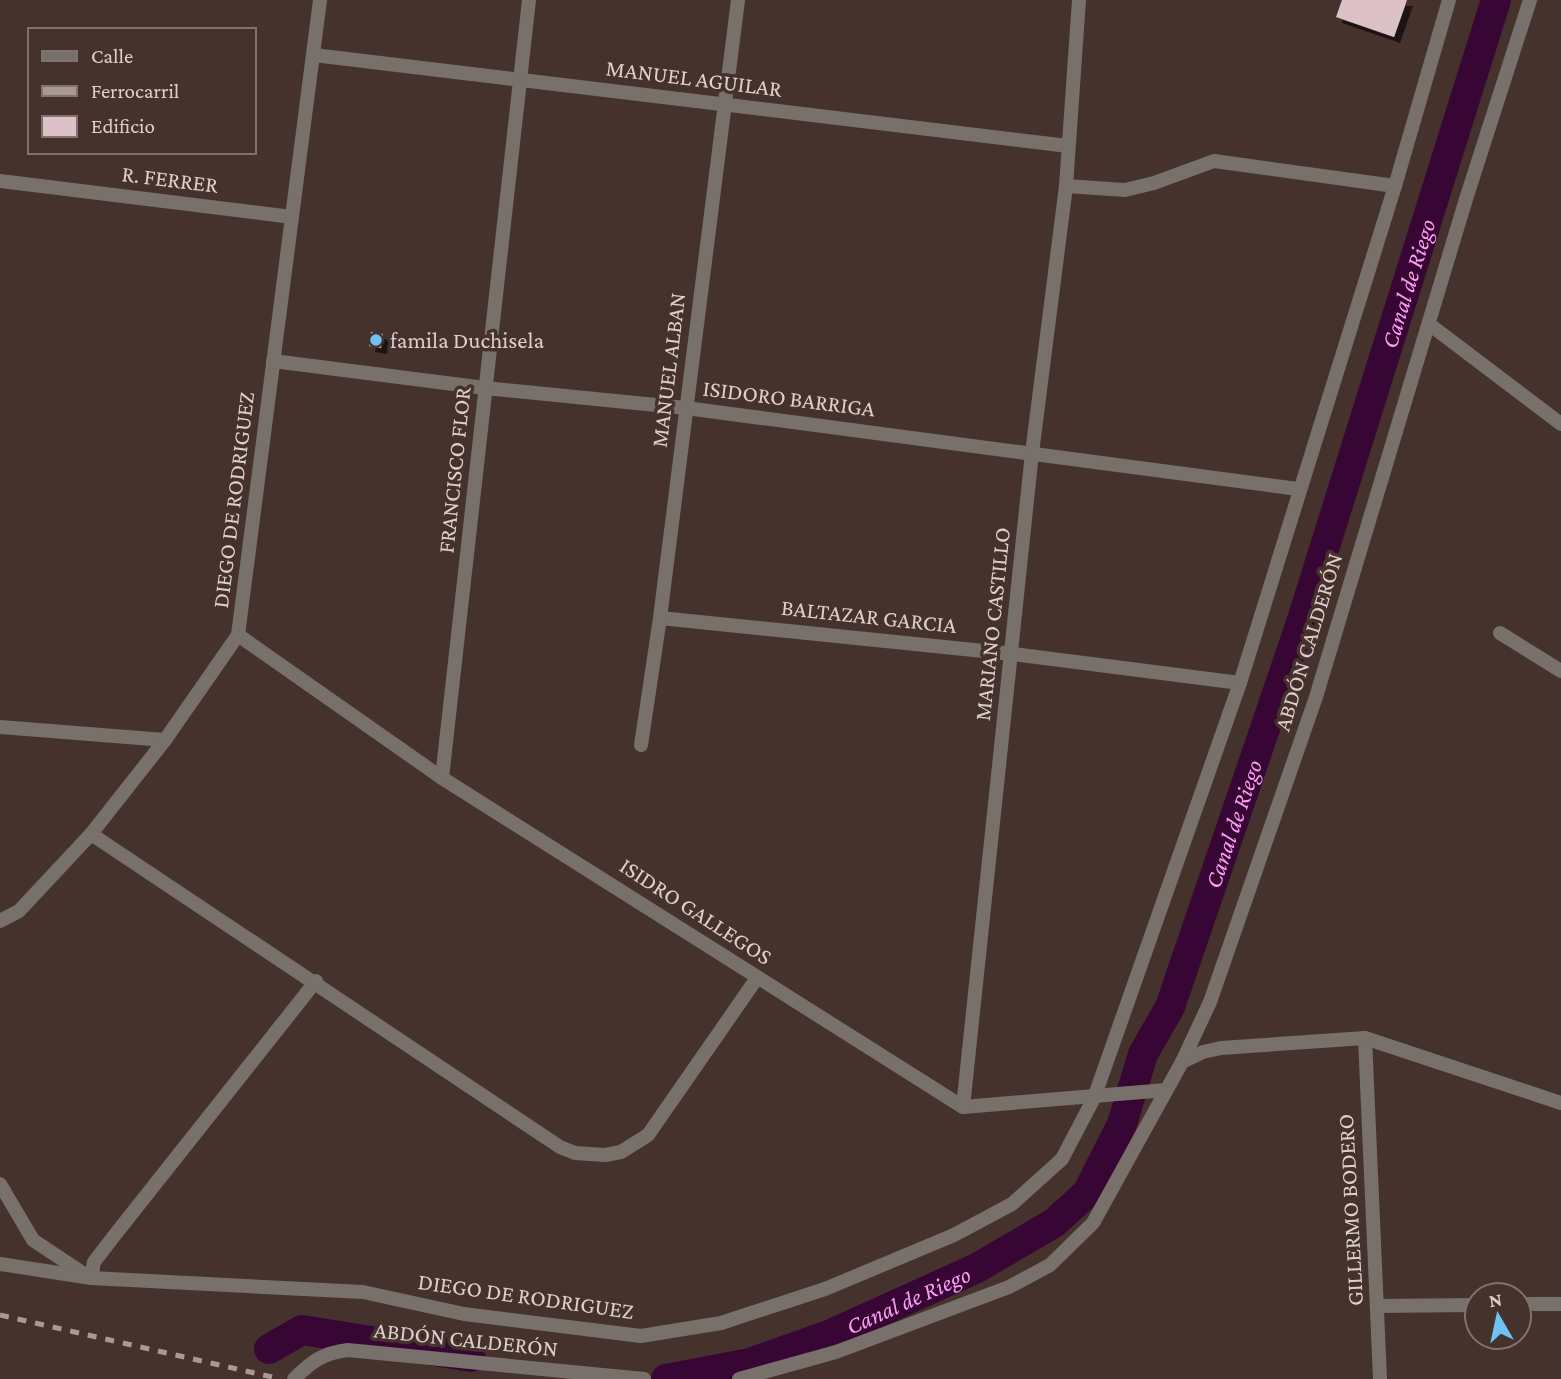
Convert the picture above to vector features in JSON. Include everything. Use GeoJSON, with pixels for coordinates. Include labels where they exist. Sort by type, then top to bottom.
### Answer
{"type":"FeatureCollection","features":[{"type":"Feature","properties":{"kind":"street","name":"DIEGO DE RODRIGUEZ"},"geometry":{"type":"LineString","coordinates":[[0,921],[19,911],[91,834],[165,740],[238,635],[320,0]]}},
{"type":"Feature","properties":{"kind":"street","name":"FRANCISCO FLOR"},"geometry":{"type":"LineString","coordinates":[[442,778],[529,0]]}},
{"type":"Feature","properties":{"kind":"street","name":"MANUEL ALBAN"},"geometry":{"type":"LineString","coordinates":[[641,745],[660,618],[738,0]]}},
{"type":"Feature","properties":{"kind":"street","name":"MARIANO CASTILLO"},"geometry":{"type":"LineString","coordinates":[[963,1107],[1013,654],[1032,453],[1066,186],[1079,0]]}},
{"type":"Feature","properties":{"kind":"street","name":"DIEGO DE RODRIGUEZ"},"geometry":{"type":"LineString","coordinates":[[0,1264],[91,1278],[363,1292],[464,1314],[641,1336],[721,1323],[825,1289],[954,1235],[1012,1204],[1062,1159],[1100,1097],[1240,683],[1298,489],[1395,186],[1449,0]]}},
{"type":"Feature","properties":{"kind":"street","name":"ABDÓN CALDERÓN"},"geometry":{"type":"LineString","coordinates":[[739,1379],[848,1348],[1009,1287],[1049,1265],[1093,1223],[1162,1091],[1182,1062],[1210,1002],[1316,697],[1530,0]]}},
{"type":"Feature","properties":{"kind":"street","name":"MANUEL AGUILAR"},"geometry":{"type":"LineString","coordinates":[[314,55],[1068,146]]}},
{"type":"Feature","properties":{"kind":"street"},"geometry":{"type":"LineString","coordinates":[[1066,186],[1125,190],[1154,183],[1214,161],[1395,186]]}},
{"type":"Feature","properties":{"kind":"street","name":"R. FERRER"},"geometry":{"type":"LineString","coordinates":[[0,181],[292,217]]}},
{"type":"Feature","properties":{"kind":"street"},"geometry":{"type":"LineString","coordinates":[[1429,324],[1561,424]]}},
{"type":"Feature","properties":{"kind":"street","name":"ISIDORO BARRIGA"},"geometry":{"type":"LineString","coordinates":[[274,360],[485,388],[686,408],[1298,489]]}},
{"type":"Feature","properties":{"kind":"street","name":"BALTAZAR GARCIA"},"geometry":{"type":"LineString","coordinates":[[660,618],[1013,654],[1240,683]]}},
{"type":"Feature","properties":{"kind":"street"},"geometry":{"type":"LineString","coordinates":[[1500,633],[1561,671]]}},
{"type":"Feature","properties":{"kind":"street","name":"ISIDRO GALLEGOS"},"geometry":{"type":"LineString","coordinates":[[238,635],[442,778],[963,1107]]}},
{"type":"Feature","properties":{"kind":"street"},"geometry":{"type":"LineString","coordinates":[[0,727],[165,740]]}},
{"type":"Feature","properties":{"kind":"street"},"geometry":{"type":"LineString","coordinates":[[91,834],[316,981],[560,1147],[575,1153],[605,1156],[621,1152],[648,1135],[757,978]]}},
{"type":"Feature","properties":{"kind":"street"},"geometry":{"type":"LineString","coordinates":[[0,1184],[33,1240],[91,1278],[94,1262],[316,981]]}},
{"type":"Feature","properties":{"kind":"street"},"geometry":{"type":"LineString","coordinates":[[1182,1062],[1203,1052],[1221,1048],[1365,1038],[1561,1102]]}},
{"type":"Feature","properties":{"kind":"street","name":"GILLERMO BODERO"},"geometry":{"type":"LineString","coordinates":[[1365,1038],[1380,1379]]}},
{"type":"Feature","properties":{"kind":"street"},"geometry":{"type":"LineString","coordinates":[[963,1107],[1162,1091]]}},
{"type":"Feature","properties":{"kind":"street"},"geometry":{"type":"LineString","coordinates":[[1533,1304],[1561,1304]]}},
{"type":"Feature","properties":{"kind":"street"},"geometry":{"type":"LineString","coordinates":[[1377,1307],[1463,1305]]}},
{"type":"Feature","properties":{"kind":"street","name":"ABDÓN CALDERÓN"},"geometry":{"type":"LineString","coordinates":[[294,1379],[312,1360],[326,1352],[348,1350],[644,1379]]}},
{"type":"Feature","properties":{"kind":"building"},"geometry":{"type":"Polygon","coordinates":[[[1342,0],[1407,0],[1394,37],[1336,17],[1342,0]]]}},
{"type":"Feature","properties":{"kind":"building","name":"famila Duchisela"},"geometry":{"type":"Polygon","coordinates":[[[371,332],[383,334],[381,348],[369,346],[371,332]]]}},
{"type":"Feature","properties":{"kind":"waterway","name":"Canal de Riego"},"geometry":{"type":"LineString","coordinates":[[666,1379],[750,1363],[829,1335],[977,1268],[1054,1223],[1087,1193],[1122,1124],[1143,1054],[1170,1007],[1300,626],[1496,0]]}},
{"type":"Feature","properties":{"kind":"waterway","name":"Canal de Riego"},"geometry":{"type":"LineString","coordinates":[[269,1349],[302,1330],[471,1357]]}},
{"type":"Feature","properties":{"kind":"railway"},"geometry":{"type":"LineString","coordinates":[[0,1315],[281,1379]]}},
{"type":"Feature","properties":{"kind":"place","name":"famila Duchisela"},"geometry":{"type":"Point","coordinates":[376,340]}}]}
